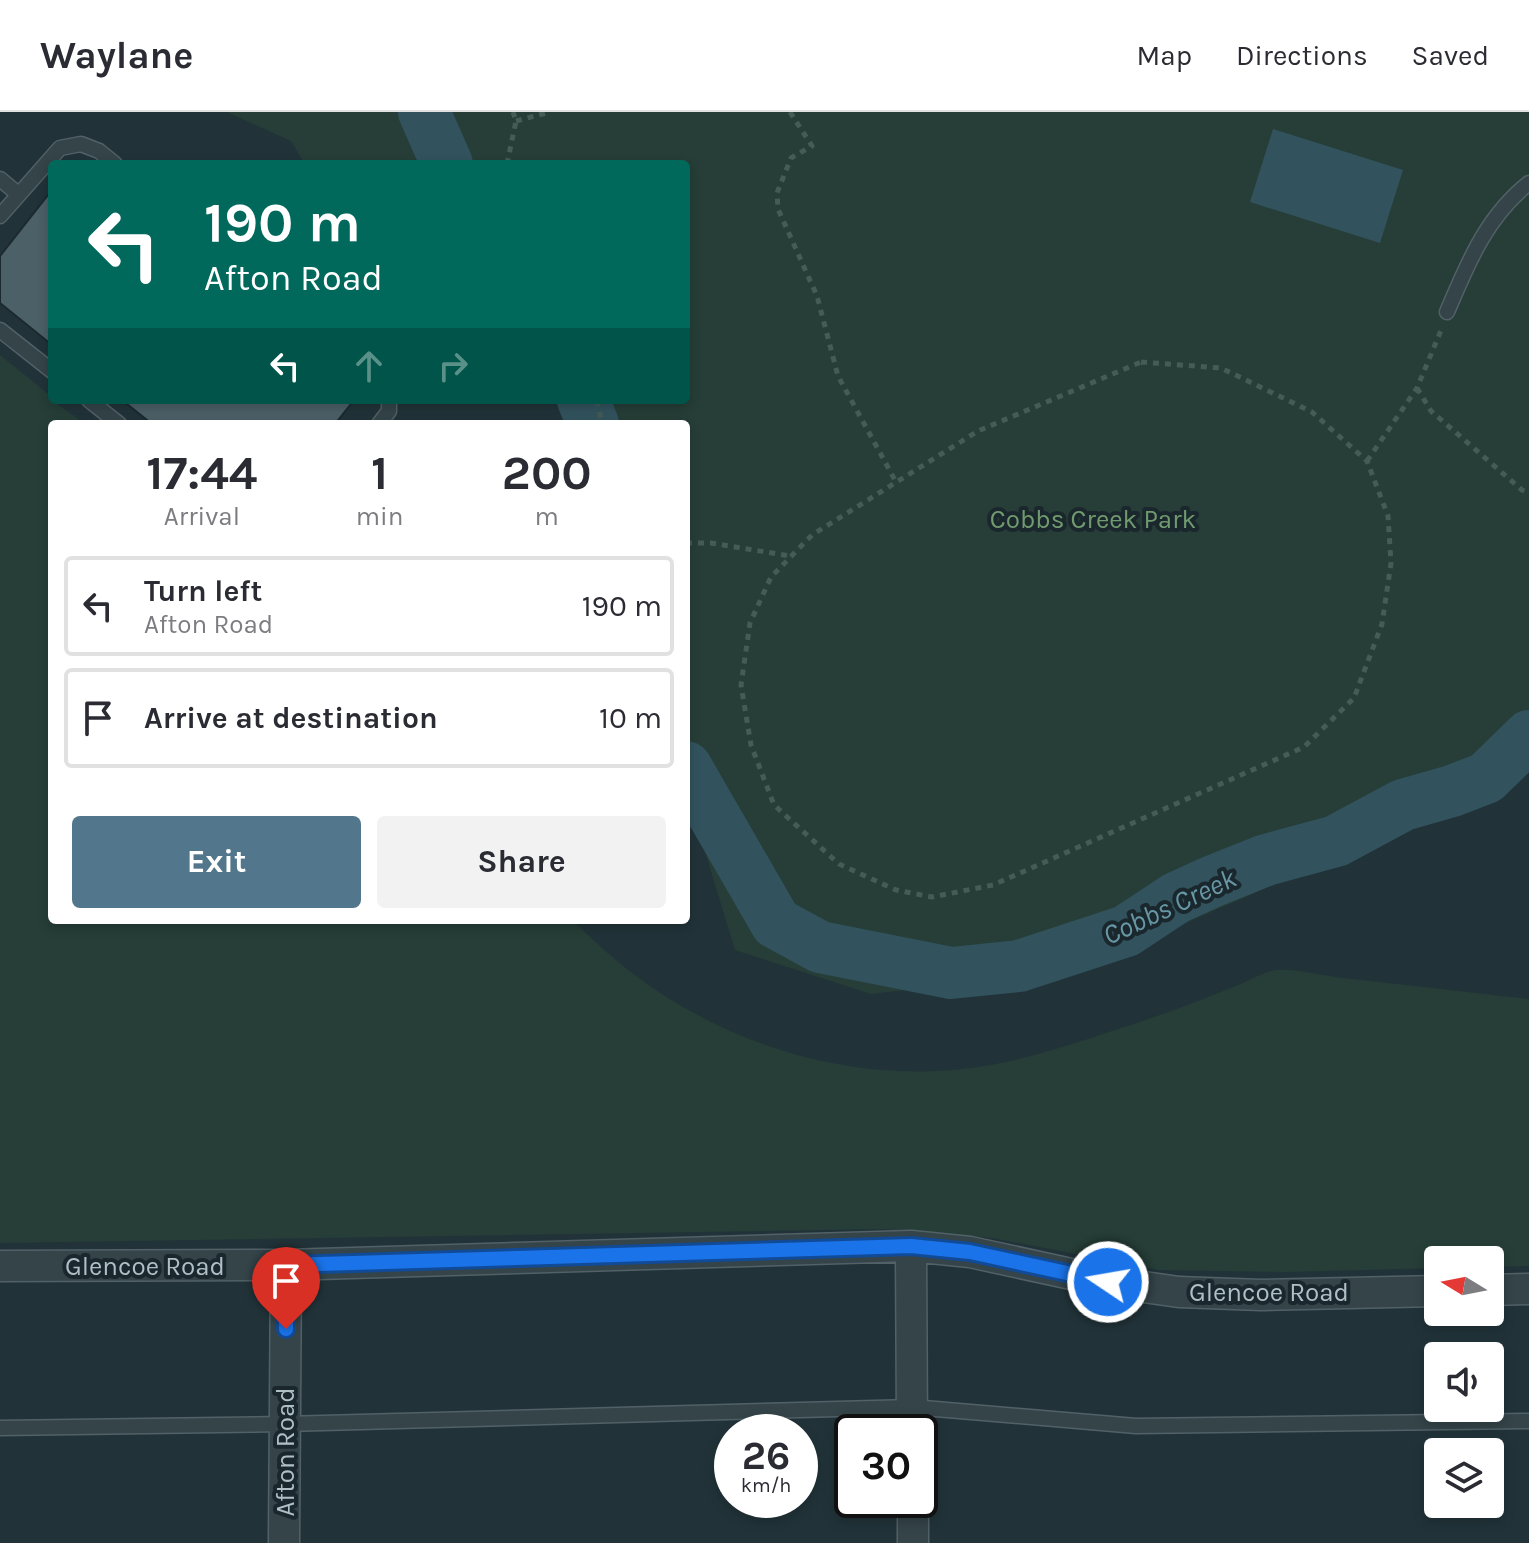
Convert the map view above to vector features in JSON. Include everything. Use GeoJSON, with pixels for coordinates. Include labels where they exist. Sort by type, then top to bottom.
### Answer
{"type":"FeatureCollection","features":[{"type":"Feature","properties":{"kind":"street","name":"Glencoe Road"},"geometry":{"type":"LineString","coordinates":[[0,1266],[286,1265],[911,1246],[970,1252],[1108,1282],[1179,1292],[1261,1295],[1424,1291]]}},
{"type":"Feature","properties":{"kind":"street"},"geometry":{"type":"LineString","coordinates":[[911,1246],[912,1414]]}},
{"type":"Feature","properties":{"kind":"street","name":"Afton Road"},"geometry":{"type":"LineString","coordinates":[[284,1543],[286,1265]]}},
{"type":"Feature","properties":{"kind":"street"},"geometry":{"type":"LineString","coordinates":[[1504,1290],[1529,1289]]}},
{"type":"Feature","properties":{"kind":"street"},"geometry":{"type":"LineString","coordinates":[[913,1518],[913,1543]]}},
{"type":"Feature","properties":{"kind":"lane"},"geometry":{"type":"LineString","coordinates":[[49,160],[60,148],[81,144],[99,151],[110,160]]}},
{"type":"Feature","properties":{"kind":"lane"},"geometry":{"type":"LineString","coordinates":[[0,216],[48,161]]}},
{"type":"Feature","properties":{"kind":"lane"},"geometry":{"type":"LineString","coordinates":[[0,179],[18,194]]}},
{"type":"Feature","properties":{"kind":"lane"},"geometry":{"type":"LineString","coordinates":[[1447,312],[1482,233],[1529,183]]}},
{"type":"Feature","properties":{"kind":"lane"},"geometry":{"type":"LineString","coordinates":[[0,330],[48,368]]}},
{"type":"Feature","properties":{"kind":"lane"},"geometry":{"type":"LineString","coordinates":[[94,404],[114,420]]}},
{"type":"Feature","properties":{"kind":"lane"},"geometry":{"type":"LineString","coordinates":[[0,1428],[834,1420]]}},
{"type":"Feature","properties":{"kind":"lane"},"geometry":{"type":"LineString","coordinates":[[938,1421],[1136,1426],[1529,1421]]}},
{"type":"Feature","properties":{"kind":"path"},"geometry":{"type":"LineString","coordinates":[[508,160],[516,121],[513,112]]}},
{"type":"Feature","properties":{"kind":"path"},"geometry":{"type":"LineString","coordinates":[[516,121],[550,112]]}},
{"type":"Feature","properties":{"kind":"path"},"geometry":{"type":"LineString","coordinates":[[790,112],[812,146],[791,158],[777,193],[778,209],[817,296],[838,376],[896,482]]}},
{"type":"Feature","properties":{"kind":"path"},"geometry":{"type":"LineString","coordinates":[[1367,461],[1417,388],[1447,312]]}},
{"type":"Feature","properties":{"kind":"path"},"geometry":{"type":"LineString","coordinates":[[1141,362],[1221,368],[1312,412],[1367,461],[1388,516],[1391,563],[1382,624],[1354,698],[1304,747],[993,885],[932,897],[896,890],[839,864],[774,805],[751,745],[741,685],[750,623],[771,577],[812,535],[896,482],[978,431],[1141,362]]}},
{"type":"Feature","properties":{"kind":"path"},"geometry":{"type":"LineString","coordinates":[[1417,388],[1431,411],[1529,493]]}},
{"type":"Feature","properties":{"kind":"path"},"geometry":{"type":"LineString","coordinates":[[690,543],[711,543],[791,556]]}},
{"type":"Feature","properties":{"kind":"green space","name":"Cobbs Creek Park"},"geometry":{"type":"Polygon","coordinates":[[[227,112],[1529,112],[1529,743],[1340,856],[1077,970],[871,994],[735,950],[690,802],[690,420],[568,420],[557,404],[690,404],[690,160],[303,160],[291,141],[227,112]]]}},
{"type":"Feature","properties":{"kind":"green space"},"geometry":{"type":"Polygon","coordinates":[[[0,355],[48,394],[48,404],[58,404],[80,420],[48,420],[48,924],[577,924],[613,958],[657,991],[705,1019],[755,1041],[808,1058],[862,1068],[917,1071],[972,1068],[1046,1052],[1161,1015],[1276,970],[1529,999],[1529,1266],[1504,1267],[1504,1246],[1424,1246],[1424,1268],[1285,1272],[1159,1270],[992,1238],[883,1229],[0,1243],[0,355]]]}},
{"type":"Feature","properties":{"kind":"water"},"geometry":{"type":"Polygon","coordinates":[[[1273,129],[1403,170],[1380,243],[1250,202],[1273,129]]]}},
{"type":"Feature","properties":{"kind":"building"},"geometry":{"type":"Polygon","coordinates":[[[48,195],[48,342],[0,303],[0,256],[48,195]]]}},
{"type":"Feature","properties":{"kind":"building"},"geometry":{"type":"Polygon","coordinates":[[[127,404],[351,404],[338,420],[147,420],[127,404]]]}},
{"type":"Feature","properties":{"kind":"waterway","name":"Cobbs Creek"},"geometry":{"type":"LineString","coordinates":[[424,112],[445,160]]}},
{"type":"Feature","properties":{"kind":"waterway","name":"Cobbs Creek"},"geometry":{"type":"LineString","coordinates":[[585,404],[591,420]]}},
{"type":"Feature","properties":{"kind":"waterway","name":"Cobbs Creek"},"geometry":{"type":"LineString","coordinates":[[690,774],[776,923],[820,947],[951,973],[1019,966],[1126,931],[1176,898],[1211,882],[1266,860],[1336,841],[1403,805],[1486,778],[1529,736]]}},
{"type":"Feature","properties":{"kind":"route"},"geometry":{"type":"LineString","coordinates":[[286,1329],[286,1265],[911,1246],[970,1252],[1108,1282]]}}]}
